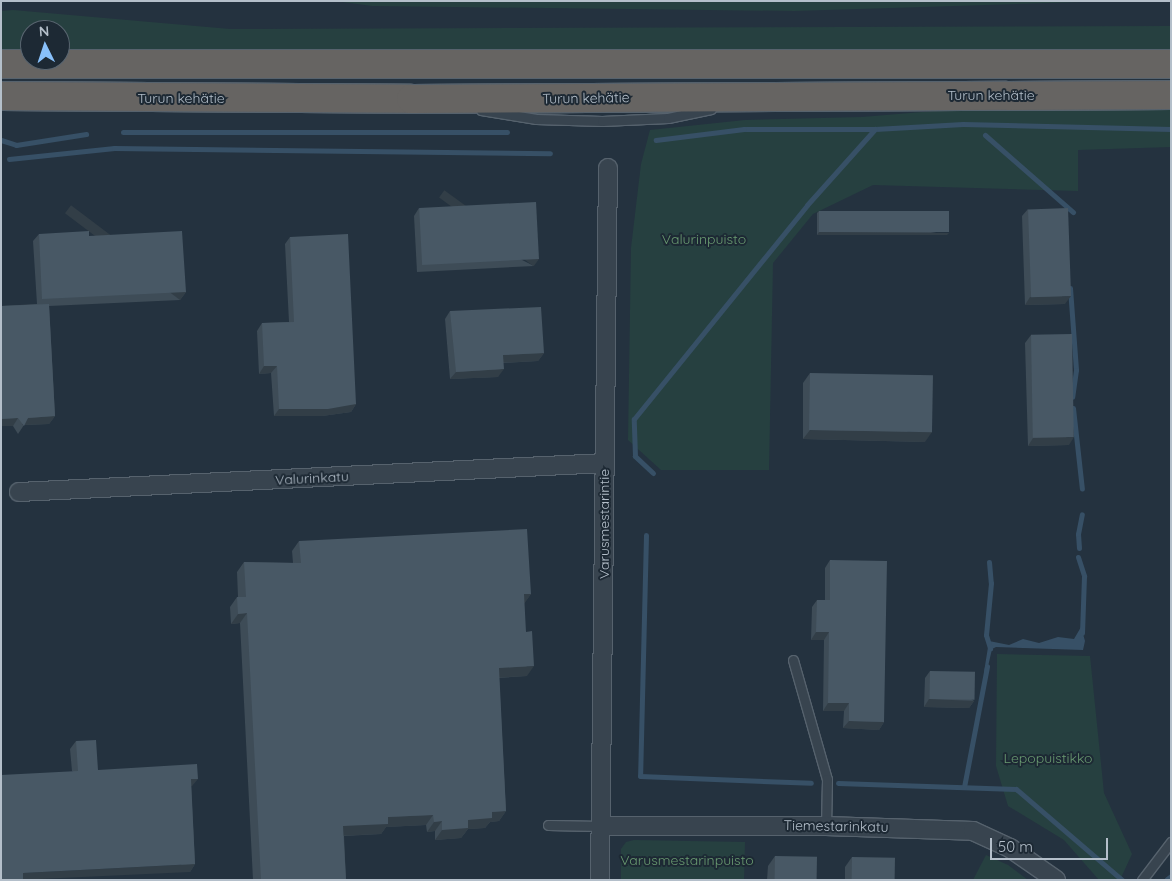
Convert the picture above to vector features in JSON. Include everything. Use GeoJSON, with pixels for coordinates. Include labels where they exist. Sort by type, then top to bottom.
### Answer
{"type":"FeatureCollection","features":[{"type":"Feature","properties":{"kind":"highway","name":"Turun kehätie"},"geometry":{"type":"LineString","coordinates":[[1,64],[1112,79],[1171,95]]}},
{"type":"Feature","properties":{"kind":"highway","name":"Turun kehätie"},"geometry":{"type":"LineString","coordinates":[[1,96],[412,99],[778,96],[1112,79],[1171,64]]}},
{"type":"Feature","properties":{"kind":"street","name":"Varusmestarintie"},"geometry":{"type":"LineString","coordinates":[[600,880],[608,168]]}},
{"type":"Feature","properties":{"kind":"street","name":"Valurinkatu"},"geometry":{"type":"LineString","coordinates":[[19,492],[604,463]]}},
{"type":"Feature","properties":{"kind":"street","name":"Tiemestarinkatu"},"geometry":{"type":"LineString","coordinates":[[602,826],[826,826],[973,831],[1016,851],[1056,880]]}},
{"type":"Feature","properties":{"kind":"lane"},"geometry":{"type":"LineString","coordinates":[[794,660],[827,779],[826,826]]}},
{"type":"Feature","properties":{"kind":"lane"},"geometry":{"type":"LineString","coordinates":[[548,825],[602,826]]}},
{"type":"Feature","properties":{"kind":"lane"},"geometry":{"type":"LineString","coordinates":[[1142,880],[1171,842]]}},
{"type":"Feature","properties":{"kind":"green space"},"geometry":{"type":"Polygon","coordinates":[[[335,1],[1116,1],[794,11],[372,6],[335,1]]]}},
{"type":"Feature","properties":{"kind":"green space"},"geometry":{"type":"Polygon","coordinates":[[[13,10],[230,29],[1171,26],[1171,50],[70,49],[70,20],[20,20],[20,49],[1,49],[1,11],[13,10]]]}},
{"type":"Feature","properties":{"kind":"green space","name":"Valurinpuisto"},"geometry":{"type":"Polygon","coordinates":[[[958,109],[1171,109],[1171,147],[1078,150],[1078,191],[873,185],[813,214],[773,263],[769,470],[661,470],[628,440],[631,248],[641,164],[650,130],[745,120],[862,117],[958,109]]]}},
{"type":"Feature","properties":{"kind":"green space","name":"Lepopuistikko"},"geometry":{"type":"Polygon","coordinates":[[[997,654],[1090,656],[1104,793],[1132,854],[1120,880],[1099,880],[1064,840],[1008,806],[996,766],[997,654]]]}},
{"type":"Feature","properties":{"kind":"green space","name":"Varusmestarinpuisto"},"geometry":{"type":"Polygon","coordinates":[[[634,840],[745,842],[744,880],[621,880],[621,849],[626,842],[634,840]]]}},
{"type":"Feature","properties":{"kind":"green space"},"geometry":{"type":"Polygon","coordinates":[[[986,855],[1008,865],[1028,880],[973,880],[986,855]]]}},
{"type":"Feature","properties":{"kind":"water"},"geometry":{"type":"Polygon","coordinates":[[[1081,627],[1085,641],[1083,650],[996,647],[992,649],[987,671],[984,672],[989,641],[1009,645],[1023,639],[1039,643],[1058,637],[1074,639],[1081,627]]]}},
{"type":"Feature","properties":{"kind":"building"},"geometry":{"type":"Polygon","coordinates":[[[536,202],[539,259],[422,265],[419,208],[536,202]]]}},
{"type":"Feature","properties":{"kind":"building"},"geometry":{"type":"Polygon","coordinates":[[[1068,208],[1071,296],[1031,297],[1028,209],[1068,208]]]}},
{"type":"Feature","properties":{"kind":"building"},"geometry":{"type":"Polygon","coordinates":[[[819,211],[949,211],[949,232],[819,232],[819,211]]]}},
{"type":"Feature","properties":{"kind":"building"},"geometry":{"type":"Polygon","coordinates":[[[89,231],[89,236],[182,231],[186,292],[42,299],[39,234],[89,231]]]}},
{"type":"Feature","properties":{"kind":"building"},"geometry":{"type":"Polygon","coordinates":[[[348,234],[356,404],[328,409],[279,409],[277,366],[264,366],[262,323],[294,322],[290,237],[348,234]]]}},
{"type":"Feature","properties":{"kind":"building"},"geometry":{"type":"Polygon","coordinates":[[[49,304],[55,416],[28,418],[24,426],[18,418],[1,419],[1,306],[49,304]]]}},
{"type":"Feature","properties":{"kind":"building"},"geometry":{"type":"Polygon","coordinates":[[[541,307],[544,353],[503,355],[504,369],[456,372],[450,311],[541,307]]]}},
{"type":"Feature","properties":{"kind":"building"},"geometry":{"type":"Polygon","coordinates":[[[1072,334],[1074,437],[1033,438],[1031,335],[1072,334]]]}},
{"type":"Feature","properties":{"kind":"building"},"geometry":{"type":"Polygon","coordinates":[[[810,373],[933,375],[932,432],[809,430],[810,373]]]}},
{"type":"Feature","properties":{"kind":"building"},"geometry":{"type":"Polygon","coordinates":[[[527,529],[531,594],[524,594],[526,632],[532,631],[534,666],[499,668],[506,811],[492,812],[492,818],[468,820],[468,828],[442,830],[442,821],[434,822],[433,815],[388,817],[388,824],[343,826],[346,880],[261,880],[247,613],[238,614],[237,597],[246,597],[244,562],[301,563],[299,541],[527,529]]]}},
{"type":"Feature","properties":{"kind":"building"},"geometry":{"type":"Polygon","coordinates":[[[830,560],[887,561],[884,722],[849,721],[849,703],[828,703],[829,632],[816,632],[817,600],[830,600],[830,560]]]}},
{"type":"Feature","properties":{"kind":"building"},"geometry":{"type":"Polygon","coordinates":[[[930,671],[975,672],[975,700],[930,699],[930,671]]]}},
{"type":"Feature","properties":{"kind":"building"},"geometry":{"type":"Polygon","coordinates":[[[96,740],[98,770],[197,764],[198,779],[191,779],[195,864],[23,873],[23,880],[1,880],[1,775],[78,771],[76,741],[96,740]]]}},
{"type":"Feature","properties":{"kind":"building"},"geometry":{"type":"Polygon","coordinates":[[[775,856],[817,857],[817,880],[775,880],[775,856]]]}},
{"type":"Feature","properties":{"kind":"building"},"geometry":{"type":"Polygon","coordinates":[[[852,857],[895,858],[895,880],[852,880],[852,857]]]}},
{"type":"Feature","properties":{"kind":"waterway"},"geometry":{"type":"LineString","coordinates":[[875,129],[963,124],[1171,129]]}},
{"type":"Feature","properties":{"kind":"waterway"},"geometry":{"type":"LineString","coordinates":[[653,473],[635,456],[634,419],[807,205],[875,129],[744,129],[656,140]]}},
{"type":"Feature","properties":{"kind":"waterway"},"geometry":{"type":"LineString","coordinates":[[123,132],[507,132]]}},
{"type":"Feature","properties":{"kind":"waterway"},"geometry":{"type":"LineString","coordinates":[[1,140],[16,145],[86,134]]}},
{"type":"Feature","properties":{"kind":"waterway"},"geometry":{"type":"LineString","coordinates":[[985,135],[1073,212]]}},
{"type":"Feature","properties":{"kind":"waterway"},"geometry":{"type":"LineString","coordinates":[[9,159],[114,148],[550,153]]}},
{"type":"Feature","properties":{"kind":"waterway"},"geometry":{"type":"LineString","coordinates":[[1070,288],[1076,370],[1072,397]]}},
{"type":"Feature","properties":{"kind":"waterway"},"geometry":{"type":"LineString","coordinates":[[1073,408],[1082,489]]}},
{"type":"Feature","properties":{"kind":"waterway"},"geometry":{"type":"LineString","coordinates":[[1079,548],[1078,534],[1082,514]]}},
{"type":"Feature","properties":{"kind":"waterway"},"geometry":{"type":"LineString","coordinates":[[646,535],[640,776],[811,783]]}},
{"type":"Feature","properties":{"kind":"waterway"},"geometry":{"type":"LineString","coordinates":[[1078,557],[1084,576],[1082,633]]}},
{"type":"Feature","properties":{"kind":"waterway"},"geometry":{"type":"LineString","coordinates":[[989,562],[991,583],[986,635],[990,648]]}},
{"type":"Feature","properties":{"kind":"waterway"},"geometry":{"type":"LineString","coordinates":[[964,787],[987,666]]}},
{"type":"Feature","properties":{"kind":"waterway"},"geometry":{"type":"LineString","coordinates":[[838,783],[1016,789],[1122,880]]}},
{"type":"Feature","properties":{"kind":"waterway"},"geometry":{"type":"LineString","coordinates":[[1167,879],[1171,876]]}}]}
